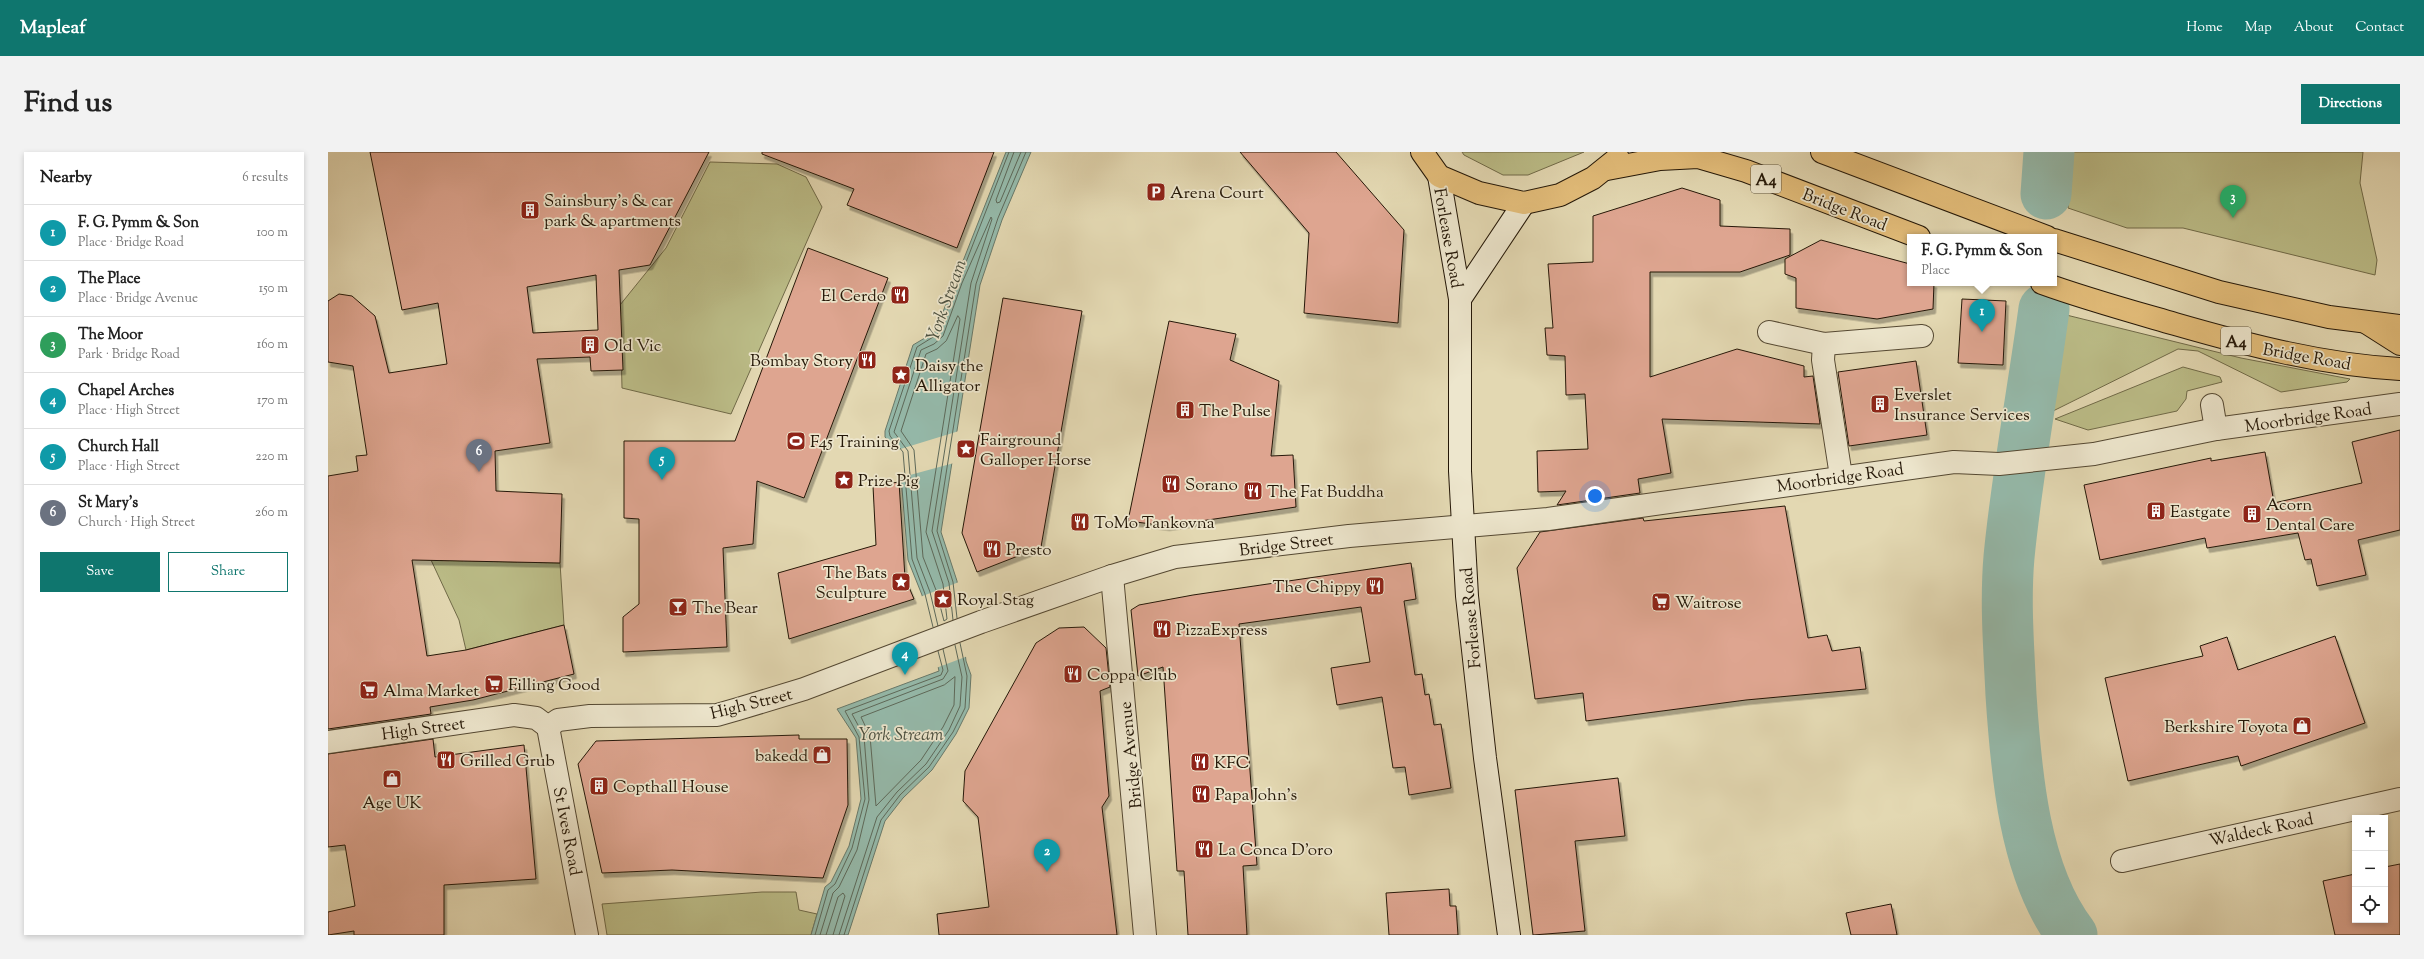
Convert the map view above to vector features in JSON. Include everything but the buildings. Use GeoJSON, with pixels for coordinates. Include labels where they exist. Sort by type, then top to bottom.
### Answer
{"type":"FeatureCollection","features":[{"type":"Feature","properties":{"kind":"main road"},"geometry":{"type":"LineString","coordinates":[[1422,152],[1439,176]]}},
{"type":"Feature","properties":{"kind":"main road","name":"A4"},"geometry":{"type":"LineString","coordinates":[[1439,176],[1479,193],[1524,203],[1560,195],[1594,178],[1607,169],[1624,152]]}},
{"type":"Feature","properties":{"kind":"main road"},"geometry":{"type":"LineString","coordinates":[[1822,152],[2039,234]]}},
{"type":"Feature","properties":{"kind":"main road","name":"Bridge Road"},"geometry":{"type":"LineString","coordinates":[[1607,169],[1660,159],[1698,157],[1746,171],[1911,234]]}},
{"type":"Feature","properties":{"kind":"main road"},"geometry":{"type":"LineString","coordinates":[[2057,241],[2219,292],[2329,317],[2400,326]]}},
{"type":"Feature","properties":{"kind":"main road","name":"Bridge Road"},"geometry":{"type":"LineString","coordinates":[[2050,286],[2077,296],[2255,347],[2376,368],[2400,369]]}},
{"type":"Feature","properties":{"kind":"main road"},"geometry":{"type":"LineString","coordinates":[[2364,321],[2400,344]]}},
{"type":"Feature","properties":{"kind":"street","name":"Forlease Road"},"geometry":{"type":"LineString","coordinates":[[1439,176],[1460,299],[1460,471],[1467,596],[1484,758],[1509,935]]}},
{"type":"Feature","properties":{"kind":"street","name":"Forlease Road"},"geometry":{"type":"LineString","coordinates":[[1460,299],[1524,203]]}},
{"type":"Feature","properties":{"kind":"street"},"geometry":{"type":"LineString","coordinates":[[1769,332],[1824,344],[1922,336]]}},
{"type":"Feature","properties":{"kind":"street"},"geometry":{"type":"LineString","coordinates":[[1824,344],[1823,360],[1841,476]]}},
{"type":"Feature","properties":{"kind":"street","name":"Moorbridge Road"},"geometry":{"type":"LineString","coordinates":[[1463,527],[1548,519],[1841,476],[1954,462],[1999,464],[2094,454],[2216,429],[2400,404]]}},
{"type":"Feature","properties":{"kind":"street"},"geometry":{"type":"LineString","coordinates":[[2212,405],[2216,429]]}},
{"type":"Feature","properties":{"kind":"street","name":"Bridge Street"},"geometry":{"type":"LineString","coordinates":[[1112,576],[1175,557],[1348,536],[1463,527]]}},
{"type":"Feature","properties":{"kind":"street","name":"High Street"},"geometry":{"type":"LineString","coordinates":[[328,742],[514,715],[536,718],[548,727],[558,720],[590,716],[717,715],[804,689],[1112,576]]}},
{"type":"Feature","properties":{"kind":"street","name":"Bridge Avenue"},"geometry":{"type":"LineString","coordinates":[[1112,576],[1135,813],[1145,935]]}},
{"type":"Feature","properties":{"kind":"street","name":"St Ives Road"},"geometry":{"type":"LineString","coordinates":[[548,727],[587,935]]}},
{"type":"Feature","properties":{"kind":"street","name":"Waldeck Road"},"geometry":{"type":"LineString","coordinates":[[2122,861],[2400,799]]}},
{"type":"Feature","properties":{"kind":"green space"},"geometry":{"type":"Polygon","coordinates":[[[1462,152],[1584,152],[1528,175],[1503,175],[1464,155],[1462,152]]]}},
{"type":"Feature","properties":{"kind":"green space"},"geometry":{"type":"Polygon","coordinates":[[[2073,152],[2363,152],[2360,183],[2377,260],[2375,275],[2183,228],[2127,228],[2068,208],[2073,152]]]}},
{"type":"Feature","properties":{"kind":"green space"},"geometry":{"type":"Polygon","coordinates":[[[710,162],[777,164],[806,177],[822,207],[731,414],[622,388],[620,305],[666,248],[710,162]]]}},
{"type":"Feature","properties":{"kind":"green space"},"geometry":{"type":"Polygon","coordinates":[[[2042,309],[2241,358],[2350,379],[2347,382],[2281,392],[2198,351],[2178,349],[2047,414],[2030,417],[2042,309]]]}},
{"type":"Feature","properties":{"kind":"green space"},"geometry":{"type":"Polygon","coordinates":[[[2183,367],[2220,377],[2222,382],[2187,391],[2186,399],[2177,411],[2088,430],[2055,419],[2183,367]]]}},
{"type":"Feature","properties":{"kind":"green space"},"geometry":{"type":"Polygon","coordinates":[[[431,560],[560,563],[564,625],[466,650],[459,620],[431,560]]]}},
{"type":"Feature","properties":{"kind":"green space"},"geometry":{"type":"Polygon","coordinates":[[[762,892],[796,892],[799,910],[817,914],[811,935],[607,935],[602,904],[762,892]]]}},
{"type":"Feature","properties":{"kind":"water","name":"York Stream"},"geometry":{"type":"Polygon","coordinates":[[[1006,152],[1031,152],[1002,220],[980,285],[941,532],[957,581],[966,661],[971,675],[969,708],[956,734],[932,770],[903,798],[885,821],[848,935],[811,935],[825,887],[831,882],[849,846],[861,799],[856,738],[837,709],[939,671],[922,595],[908,560],[899,453],[885,437],[885,431],[913,345],[935,332],[1006,152]]]}},
{"type":"Feature","properties":{"kind":"pier"},"geometry":{"type":"Polygon","coordinates":[[[959,431],[954,463],[899,478],[897,454],[894,451],[959,431]]]}},
{"type":"Feature","properties":{"kind":"pier"},"geometry":{"type":"Polygon","coordinates":[[[959,582],[968,656],[936,668],[920,597],[959,582]]]}},
{"type":"Feature","properties":{"kind":"waterway"},"geometry":{"type":"LineString","coordinates":[[2046,194],[2049,152]]}},
{"type":"Feature","properties":{"kind":"waterway"},"geometry":{"type":"LineString","coordinates":[[2044,309],[2016,495],[2009,557],[2007,592],[2008,644],[2016,756],[2025,820],[2033,852],[2043,882],[2056,910],[2072,935]]}},
{"type":"Feature","properties":{"kind":"place","name":"Arena Court"},"geometry":{"type":"Point","coordinates":[1156,192]}},
{"type":"Feature","properties":{"kind":"place","name":"Sainsbury's & car park & apartments"},"geometry":{"type":"Point","coordinates":[530,210]}},
{"type":"Feature","properties":{"kind":"place","name":"The Moor"},"geometry":{"type":"Point","coordinates":[2233,218]}},
{"type":"Feature","properties":{"kind":"place","name":"El Cerdo"},"geometry":{"type":"Point","coordinates":[900,295]}},
{"type":"Feature","properties":{"kind":"place","name":"F. G. Pymm & Son"},"geometry":{"type":"Point","coordinates":[1982,332]}},
{"type":"Feature","properties":{"kind":"place","name":"Old Vic"},"geometry":{"type":"Point","coordinates":[590,345]}},
{"type":"Feature","properties":{"kind":"place","name":"Bombay Story"},"geometry":{"type":"Point","coordinates":[867,360]}},
{"type":"Feature","properties":{"kind":"place","name":"Daisy the Alligator"},"geometry":{"type":"Point","coordinates":[901,375]}},
{"type":"Feature","properties":{"kind":"place","name":"Everslet Insurance Services"},"geometry":{"type":"Point","coordinates":[1880,404]}},
{"type":"Feature","properties":{"kind":"place","name":"The Pulse"},"geometry":{"type":"Point","coordinates":[1185,410]}},
{"type":"Feature","properties":{"kind":"place","name":"F45 Training"},"geometry":{"type":"Point","coordinates":[796,441]}},
{"type":"Feature","properties":{"kind":"place","name":"Fairground Galloper Horse"},"geometry":{"type":"Point","coordinates":[966,449]}},
{"type":"Feature","properties":{"kind":"place","name":"St Mary's"},"geometry":{"type":"Point","coordinates":[479,472]}},
{"type":"Feature","properties":{"kind":"place","name":"Church Hall"},"geometry":{"type":"Point","coordinates":[662,480]}},
{"type":"Feature","properties":{"kind":"place","name":"Prize Pig"},"geometry":{"type":"Point","coordinates":[844,480]}},
{"type":"Feature","properties":{"kind":"place","name":"Sorano"},"geometry":{"type":"Point","coordinates":[1171,484]}},
{"type":"Feature","properties":{"kind":"place","name":"The Fat Buddha"},"geometry":{"type":"Point","coordinates":[1253,491]}},
{"type":"Feature","properties":{"kind":"place","name":"Eastgate"},"geometry":{"type":"Point","coordinates":[2156,511]}},
{"type":"Feature","properties":{"kind":"place","name":"Acorn Dental Care"},"geometry":{"type":"Point","coordinates":[2252,514]}},
{"type":"Feature","properties":{"kind":"place","name":"ToMo Tankovna"},"geometry":{"type":"Point","coordinates":[1080,522]}},
{"type":"Feature","properties":{"kind":"place","name":"Presto"},"geometry":{"type":"Point","coordinates":[992,549]}},
{"type":"Feature","properties":{"kind":"place","name":"The Bats Sculpture"},"geometry":{"type":"Point","coordinates":[901,582]}},
{"type":"Feature","properties":{"kind":"place","name":"The Chippy"},"geometry":{"type":"Point","coordinates":[1375,586]}},
{"type":"Feature","properties":{"kind":"place","name":"Royal Stag"},"geometry":{"type":"Point","coordinates":[943,599]}},
{"type":"Feature","properties":{"kind":"place","name":"Waitrose"},"geometry":{"type":"Point","coordinates":[1661,602]}},
{"type":"Feature","properties":{"kind":"place","name":"The Bear"},"geometry":{"type":"Point","coordinates":[678,607]}},
{"type":"Feature","properties":{"kind":"place","name":"PizzaExpress"},"geometry":{"type":"Point","coordinates":[1162,629]}},
{"type":"Feature","properties":{"kind":"place","name":"Coppa Club"},"geometry":{"type":"Point","coordinates":[1073,674]}},
{"type":"Feature","properties":{"kind":"place","name":"Chapel Arches"},"geometry":{"type":"Point","coordinates":[905,675]}},
{"type":"Feature","properties":{"kind":"place","name":"Filling Good"},"geometry":{"type":"Point","coordinates":[494,684]}},
{"type":"Feature","properties":{"kind":"place","name":"Alma Market"},"geometry":{"type":"Point","coordinates":[369,690]}},
{"type":"Feature","properties":{"kind":"place","name":"Berkshire Toyota"},"geometry":{"type":"Point","coordinates":[2302,726]}},
{"type":"Feature","properties":{"kind":"place","name":"bakedd"},"geometry":{"type":"Point","coordinates":[822,755]}},
{"type":"Feature","properties":{"kind":"place","name":"Grilled Grub"},"geometry":{"type":"Point","coordinates":[446,760]}},
{"type":"Feature","properties":{"kind":"place","name":"KFC"},"geometry":{"type":"Point","coordinates":[1200,762]}},
{"type":"Feature","properties":{"kind":"place","name":"Age UK"},"geometry":{"type":"Point","coordinates":[392,779]}},
{"type":"Feature","properties":{"kind":"place","name":"Copthall House"},"geometry":{"type":"Point","coordinates":[599,786]}},
{"type":"Feature","properties":{"kind":"place","name":"Papa John's"},"geometry":{"type":"Point","coordinates":[1201,794]}},
{"type":"Feature","properties":{"kind":"place","name":"La Conca D'oro"},"geometry":{"type":"Point","coordinates":[1204,849]}},
{"type":"Feature","properties":{"kind":"place","name":"The Place"},"geometry":{"type":"Point","coordinates":[1047,872]}}]}
